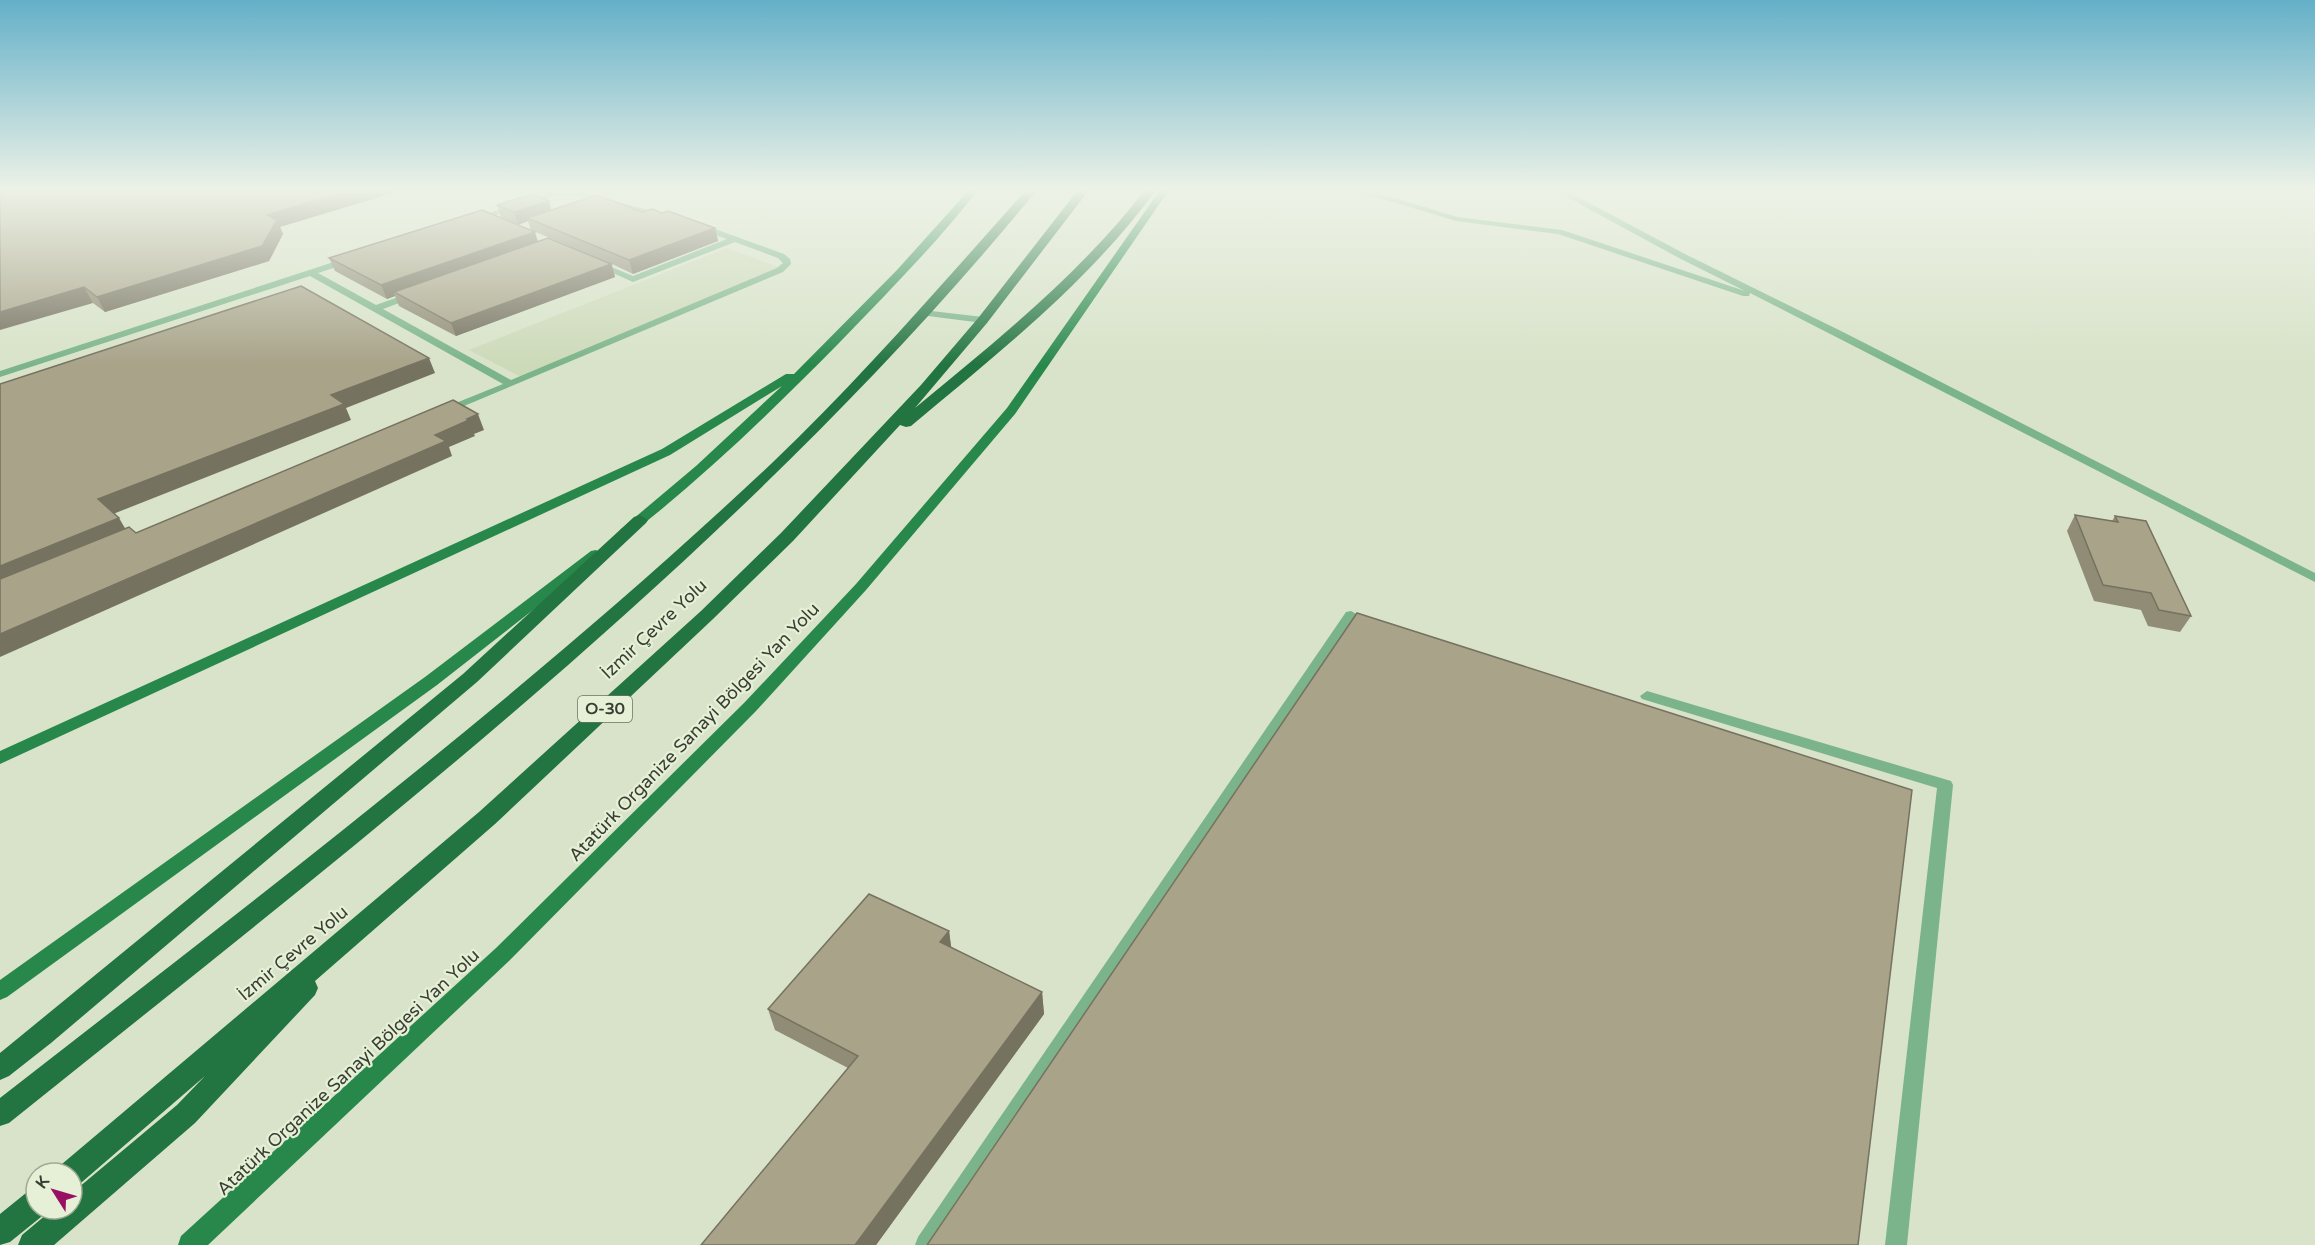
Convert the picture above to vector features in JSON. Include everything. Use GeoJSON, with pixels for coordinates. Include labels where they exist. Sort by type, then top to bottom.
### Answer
{"type":"FeatureCollection","features":[{"type":"Feature","properties":{"kind":"highway","name":"İzmir Çevre Yolu"},"geometry":{"type":"LineString","coordinates":[[0,1114],[418,783],[645,589],[779,465],[861,382],[981,248]]}},
{"type":"Feature","properties":{"kind":"highway","name":"İzmir Çevre Yolu"},"geometry":{"type":"LineString","coordinates":[[84,1163],[487,818],[707,615],[787,537],[926,388],[1039,248]]}},
{"type":"Feature","properties":{"kind":"highway"},"geometry":{"type":"LineString","coordinates":[[845,475],[1004,341],[1095,259],[1104,248]]}},
{"type":"Feature","properties":{"kind":"highway"},"geometry":{"type":"LineString","coordinates":[[0,1068],[470,678],[640,520]]}},
{"type":"Feature","properties":{"kind":"highway"},"geometry":{"type":"LineString","coordinates":[[32,1245],[186,1114],[372,918]]}},
{"type":"Feature","properties":{"kind":"highway"},"geometry":{"type":"LineString","coordinates":[[0,1232],[24,1213]]}},
{"type":"Feature","properties":{"kind":"main road"},"geometry":{"type":"LineString","coordinates":[[0,991],[431,681],[640,520],[736,436],[818,358],[864,313],[922,248]]}},
{"type":"Feature","properties":{"kind":"main road","name":"Atatürk Organize Sanayi Bölgesi Yan Yolu"},"geometry":{"type":"LineString","coordinates":[[190,1245],[503,954],[733,724],[845,604],[1011,411],[1125,248]]}},
{"type":"Feature","properties":{"kind":"main road"},"geometry":{"type":"LineString","coordinates":[[0,758],[666,452],[818,358]]}},
{"type":"Feature","properties":{"kind":"lane"},"geometry":{"type":"LineString","coordinates":[[592,262],[633,279],[713,248]]}},
{"type":"Feature","properties":{"kind":"lane"},"geometry":{"type":"LineString","coordinates":[[435,415],[780,270],[787,264],[785,258],[759,248]]}},
{"type":"Feature","properties":{"kind":"lane"},"geometry":{"type":"LineString","coordinates":[[1607,248],[1722,288],[1775,302]]}},
{"type":"Feature","properties":{"kind":"lane"},"geometry":{"type":"LineString","coordinates":[[1671,248],[2315,578]]}},
{"type":"Feature","properties":{"kind":"lane"},"geometry":{"type":"LineString","coordinates":[[0,374],[354,259]]}},
{"type":"Feature","properties":{"kind":"lane"},"geometry":{"type":"LineString","coordinates":[[311,273],[511,384]]}},
{"type":"Feature","properties":{"kind":"lane"},"geometry":{"type":"LineString","coordinates":[[375,309],[420,293]]}},
{"type":"Feature","properties":{"kind":"lane"},"geometry":{"type":"LineString","coordinates":[[923,313],[983,320]]}},
{"type":"Feature","properties":{"kind":"lane"},"geometry":{"type":"LineString","coordinates":[[926,1245],[1351,615]]}},
{"type":"Feature","properties":{"kind":"lane"},"geometry":{"type":"LineString","coordinates":[[1647,696],[1945,785],[1896,1245]]}},
{"type":"Feature","properties":{"kind":"shaded area"},"geometry":{"type":"Polygon","coordinates":[[[727,248],[781,268],[523,378],[469,350],[727,248]]]}},
{"type":"Feature","properties":{"kind":"building"},"geometry":{"type":"Polygon","coordinates":[[[0,248],[255,248],[97,297],[84,287],[0,312],[0,248]]]}},
{"type":"Feature","properties":{"kind":"building"},"geometry":{"type":"Polygon","coordinates":[[[361,248],[488,248],[381,285],[329,258],[361,248]]]}},
{"type":"Feature","properties":{"kind":"building"},"geometry":{"type":"Polygon","coordinates":[[[519,248],[572,248],[611,264],[451,323],[394,292],[519,248]]]}},
{"type":"Feature","properties":{"kind":"building"},"geometry":{"type":"Polygon","coordinates":[[[600,248],[661,248],[629,260],[600,248]]]}},
{"type":"Feature","properties":{"kind":"building"},"geometry":{"type":"Polygon","coordinates":[[[301,286],[429,358],[331,395],[344,404],[98,499],[119,518],[0,566],[0,384],[301,286]]]}},
{"type":"Feature","properties":{"kind":"building"},"geometry":{"type":"Polygon","coordinates":[[[453,400],[478,414],[435,435],[446,441],[0,634],[0,579],[129,527],[136,533],[453,400]]]}},
{"type":"Feature","properties":{"kind":"building"},"geometry":{"type":"Polygon","coordinates":[[[2075,515],[2118,522],[2115,516],[2146,521],[2191,616],[2159,610],[2151,593],[2103,585],[2075,515]]]}},
{"type":"Feature","properties":{"kind":"building"},"geometry":{"type":"Polygon","coordinates":[[[1357,613],[1912,790],[1858,1245],[927,1245],[1357,613]]]}},
{"type":"Feature","properties":{"kind":"building"},"geometry":{"type":"Polygon","coordinates":[[[869,894],[949,931],[940,942],[1042,992],[855,1245],[701,1245],[858,1056],[768,1009],[869,894]]]}}]}
